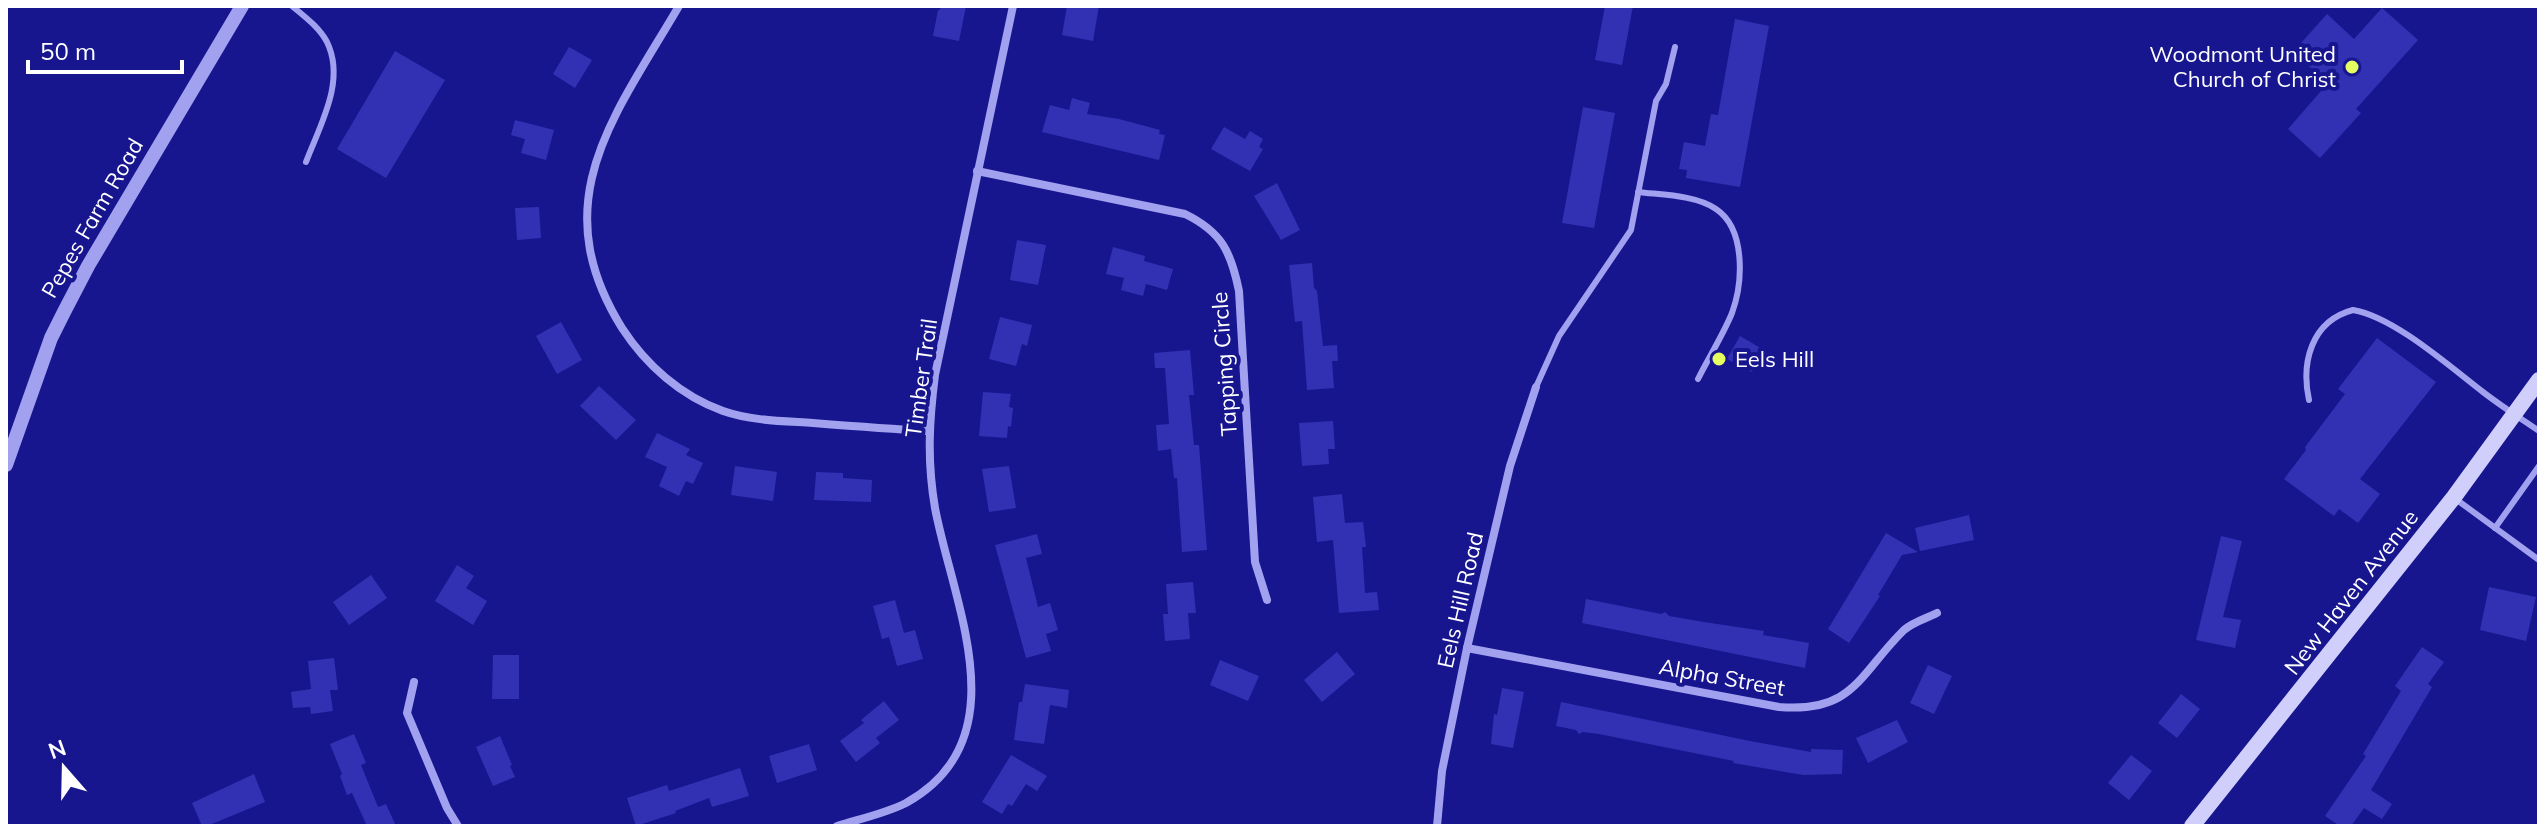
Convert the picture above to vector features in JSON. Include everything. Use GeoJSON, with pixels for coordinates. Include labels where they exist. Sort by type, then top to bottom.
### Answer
{"type":"FeatureCollection","features":[{"type":"Feature","properties":{"kind":"main road","name":"New Haven Avenue"},"geometry":{"type":"LineString","coordinates":[[2192,826],[2454,497],[2539,380]]}},
{"type":"Feature","properties":{"kind":"street","name":"Pepes Farm Road"},"geometry":{"type":"LineString","coordinates":[[6,465],[51,338],[64,312],[96,252],[242,6]]}},
{"type":"Feature","properties":{"kind":"street"},"geometry":{"type":"LineString","coordinates":[[679,6],[613,118],[599,150],[589,186],[587,244],[593,270],[610,308],[653,368],[677,387],[722,411],[766,420],[928,431]]}},
{"type":"Feature","properties":{"kind":"street","name":"Timber Trail"},"geometry":{"type":"LineString","coordinates":[[837,826],[890,810],[931,785],[951,761],[967,728],[972,690],[971,659],[935,509],[928,431],[935,375],[1013,6]]}},
{"type":"Feature","properties":{"kind":"street","name":"Tapping Circle"},"geometry":{"type":"LineString","coordinates":[[977,171],[1185,214],[1212,230],[1222,241],[1230,256],[1239,291],[1255,562],[1267,600]]}},
{"type":"Feature","properties":{"kind":"street","name":"Eels Hill Road"},"geometry":{"type":"LineString","coordinates":[[1437,826],[1442,771],[1467,648],[1510,466],[1536,387]]}},
{"type":"Feature","properties":{"kind":"street","name":"Alpha Street"},"geometry":{"type":"LineString","coordinates":[[1467,648],[1779,707],[1810,708],[1824,705],[1848,692],[1907,628],[1937,613]]}},
{"type":"Feature","properties":{"kind":"street"},"geometry":{"type":"LineString","coordinates":[[414,682],[407,713],[447,808],[458,826]]}},
{"type":"Feature","properties":{"kind":"lane"},"geometry":{"type":"LineString","coordinates":[[292,6],[314,24],[327,41],[334,64],[334,88],[306,162]]}},
{"type":"Feature","properties":{"kind":"lane"},"geometry":{"type":"LineString","coordinates":[[1536,387],[1559,336],[1631,230],[1656,101],[1666,84],[1675,47]]}},
{"type":"Feature","properties":{"kind":"lane"},"geometry":{"type":"LineString","coordinates":[[1638,192],[1687,199],[1715,208],[1729,220],[1738,243],[1740,268],[1732,312],[1698,379]]}},
{"type":"Feature","properties":{"kind":"lane"},"geometry":{"type":"LineString","coordinates":[[2309,400],[2305,381],[2309,350],[2330,320],[2353,310],[2379,319],[2420,344],[2539,431]]}},
{"type":"Feature","properties":{"kind":"lane"},"geometry":{"type":"LineString","coordinates":[[2495,528],[2539,466]]}},
{"type":"Feature","properties":{"kind":"lane"},"geometry":{"type":"LineString","coordinates":[[2454,497],[2539,560]]}},
{"type":"Feature","properties":{"kind":"building"},"geometry":{"type":"Polygon","coordinates":[[[941,6],[966,6],[959,41],[933,36],[941,6]]]}},
{"type":"Feature","properties":{"kind":"building"},"geometry":{"type":"Polygon","coordinates":[[[1067,6],[1099,6],[1093,41],[1062,35],[1067,6]]]}},
{"type":"Feature","properties":{"kind":"building"},"geometry":{"type":"Polygon","coordinates":[[[1605,6],[1633,6],[1622,65],[1595,60],[1605,6]]]}},
{"type":"Feature","properties":{"kind":"building"},"geometry":{"type":"Polygon","coordinates":[[[2382,8],[2418,40],[2356,109],[2361,113],[2320,158],[2288,129],[2328,83],[2293,52],[2327,14],[2354,39],[2382,8]]]}},
{"type":"Feature","properties":{"kind":"building"},"geometry":{"type":"Polygon","coordinates":[[[1735,19],[1769,26],[1740,187],[1686,178],[1687,170],[1679,169],[1684,142],[1705,146],[1711,114],[1718,115],[1735,19]]]}},
{"type":"Feature","properties":{"kind":"building"},"geometry":{"type":"Polygon","coordinates":[[[569,47],[592,60],[575,88],[553,74],[569,47]]]}},
{"type":"Feature","properties":{"kind":"building"},"geometry":{"type":"Polygon","coordinates":[[[395,51],[445,80],[386,178],[337,149],[395,51]]]}},
{"type":"Feature","properties":{"kind":"building"},"geometry":{"type":"Polygon","coordinates":[[[1072,98],[1090,103],[1087,114],[1160,130],[1159,134],[1165,135],[1159,160],[1042,132],[1050,105],[1069,110],[1072,98]]]}},
{"type":"Feature","properties":{"kind":"building"},"geometry":{"type":"Polygon","coordinates":[[[1583,107],[1615,113],[1594,228],[1562,223],[1583,107]]]}},
{"type":"Feature","properties":{"kind":"building"},"geometry":{"type":"Polygon","coordinates":[[[515,120],[554,130],[546,160],[521,153],[525,139],[511,135],[515,120]]]}},
{"type":"Feature","properties":{"kind":"building"},"geometry":{"type":"Polygon","coordinates":[[[1224,127],[1245,139],[1250,131],[1263,139],[1259,147],[1263,149],[1250,171],[1211,149],[1224,127]]]}},
{"type":"Feature","properties":{"kind":"building"},"geometry":{"type":"Polygon","coordinates":[[[1277,183],[1300,230],[1281,240],[1254,196],[1277,183]]]}},
{"type":"Feature","properties":{"kind":"building"},"geometry":{"type":"Polygon","coordinates":[[[539,207],[541,238],[517,240],[515,208],[539,207]]]}},
{"type":"Feature","properties":{"kind":"building"},"geometry":{"type":"Polygon","coordinates":[[[1017,240],[1046,245],[1038,285],[1010,280],[1017,240]]]}},
{"type":"Feature","properties":{"kind":"building"},"geometry":{"type":"Polygon","coordinates":[[[1113,247],[1145,256],[1144,261],[1173,269],[1167,290],[1146,284],[1143,296],[1121,290],[1124,278],[1106,274],[1113,247]]]}},
{"type":"Feature","properties":{"kind":"building"},"geometry":{"type":"Polygon","coordinates":[[[1312,263],[1323,346],[1337,345],[1338,361],[1332,361],[1334,388],[1307,390],[1302,321],[1295,322],[1289,265],[1312,263]]]}},
{"type":"Feature","properties":{"kind":"building"},"geometry":{"type":"Polygon","coordinates":[[[1000,317],[1032,325],[1027,346],[1022,344],[1016,366],[989,359],[1000,317]]]}},
{"type":"Feature","properties":{"kind":"building"},"geometry":{"type":"Polygon","coordinates":[[[561,322],[582,360],[557,374],[536,336],[561,322]]]}},
{"type":"Feature","properties":{"kind":"building"},"geometry":{"type":"Polygon","coordinates":[[[1740,336],[1764,350],[1752,372],[1727,359],[1740,336]]]}},
{"type":"Feature","properties":{"kind":"building"},"geometry":{"type":"Polygon","coordinates":[[[2377,338],[2436,382],[2360,479],[2380,494],[2358,523],[2339,509],[2334,516],[2284,479],[2345,394],[2338,389],[2377,338]]]}},
{"type":"Feature","properties":{"kind":"building"},"geometry":{"type":"Polygon","coordinates":[[[1190,350],[1194,395],[1189,395],[1194,445],[1199,445],[1207,550],[1182,552],[1177,478],[1174,478],[1171,449],[1158,451],[1156,425],[1169,424],[1165,368],[1155,368],[1154,353],[1190,350]]]}},
{"type":"Feature","properties":{"kind":"building"},"geometry":{"type":"Polygon","coordinates":[[[599,386],[636,420],[616,440],[580,406],[599,386]]]}},
{"type":"Feature","properties":{"kind":"building"},"geometry":{"type":"Polygon","coordinates":[[[983,392],[1011,394],[1009,407],[1013,408],[1007,438],[979,436],[983,392]]]}},
{"type":"Feature","properties":{"kind":"building"},"geometry":{"type":"Polygon","coordinates":[[[1333,421],[1335,449],[1328,449],[1329,464],[1302,466],[1299,423],[1333,421]]]}},
{"type":"Feature","properties":{"kind":"building"},"geometry":{"type":"Polygon","coordinates":[[[657,433],[690,449],[686,455],[703,463],[693,484],[686,481],[679,496],[659,486],[667,467],[645,457],[657,433]]]}},
{"type":"Feature","properties":{"kind":"building"},"geometry":{"type":"Polygon","coordinates":[[[735,466],[777,472],[773,501],[731,495],[735,466]]]}},
{"type":"Feature","properties":{"kind":"building"},"geometry":{"type":"Polygon","coordinates":[[[1009,466],[1016,508],[989,512],[982,469],[1009,466]]]}},
{"type":"Feature","properties":{"kind":"building"},"geometry":{"type":"Polygon","coordinates":[[[816,472],[843,473],[843,478],[872,480],[871,502],[814,500],[816,472]]]}},
{"type":"Feature","properties":{"kind":"building"},"geometry":{"type":"Polygon","coordinates":[[[1342,494],[1345,523],[1363,522],[1365,593],[1377,592],[1379,610],[1339,613],[1333,540],[1317,542],[1313,497],[1342,494]]]}},
{"type":"Feature","properties":{"kind":"building"},"geometry":{"type":"Polygon","coordinates":[[[1969,515],[1974,540],[1920,551],[1915,528],[1969,515]]]}},
{"type":"Feature","properties":{"kind":"building"},"geometry":{"type":"Polygon","coordinates":[[[1886,533],[1918,552],[1902,555],[1849,643],[1828,629],[1886,533]]]}},
{"type":"Feature","properties":{"kind":"building"},"geometry":{"type":"Polygon","coordinates":[[[1037,534],[1042,554],[1026,558],[1038,607],[1050,603],[1058,630],[1046,634],[1051,651],[1026,658],[995,545],[1037,534]]]}},
{"type":"Feature","properties":{"kind":"building"},"geometry":{"type":"Polygon","coordinates":[[[2221,536],[2242,541],[2223,617],[2241,620],[2235,648],[2196,640],[2221,536]]]}},
{"type":"Feature","properties":{"kind":"building"},"geometry":{"type":"Polygon","coordinates":[[[457,565],[474,576],[466,588],[487,601],[473,625],[435,601],[457,565]]]}},
{"type":"Feature","properties":{"kind":"building"},"geometry":{"type":"Polygon","coordinates":[[[371,575],[387,598],[349,625],[333,602],[371,575]]]}},
{"type":"Feature","properties":{"kind":"building"},"geometry":{"type":"Polygon","coordinates":[[[1193,582],[1196,613],[1188,613],[1190,639],[1165,641],[1163,614],[1168,614],[1166,584],[1193,582]]]}},
{"type":"Feature","properties":{"kind":"building"},"geometry":{"type":"Polygon","coordinates":[[[2489,587],[2536,597],[2526,641],[2480,630],[2489,587]]]}},
{"type":"Feature","properties":{"kind":"building"},"geometry":{"type":"Polygon","coordinates":[[[1586,599],[1764,631],[1763,635],[1809,643],[1805,668],[1582,623],[1586,599]]]}},
{"type":"Feature","properties":{"kind":"building"},"geometry":{"type":"Polygon","coordinates":[[[895,600],[904,633],[915,630],[923,659],[897,666],[889,637],[882,639],[873,606],[895,600]]]}},
{"type":"Feature","properties":{"kind":"building"},"geometry":{"type":"Polygon","coordinates":[[[2422,647],[2444,662],[2428,684],[2432,687],[2371,790],[2392,804],[2382,819],[2364,808],[2351,826],[2340,826],[2325,816],[2366,756],[2363,754],[2401,691],[2395,686],[2422,647]]]}},
{"type":"Feature","properties":{"kind":"building"},"geometry":{"type":"Polygon","coordinates":[[[1337,652],[1355,674],[1322,702],[1304,680],[1337,652]]]}},
{"type":"Feature","properties":{"kind":"building"},"geometry":{"type":"Polygon","coordinates":[[[493,655],[519,655],[519,699],[492,699],[493,655]]]}},
{"type":"Feature","properties":{"kind":"building"},"geometry":{"type":"Polygon","coordinates":[[[334,658],[338,690],[330,690],[333,711],[311,714],[310,707],[293,708],[291,692],[311,689],[308,661],[334,658]]]}},
{"type":"Feature","properties":{"kind":"building"},"geometry":{"type":"Polygon","coordinates":[[[1220,660],[1259,676],[1248,701],[1210,685],[1220,660]]]}},
{"type":"Feature","properties":{"kind":"building"},"geometry":{"type":"Polygon","coordinates":[[[1928,665],[1952,676],[1934,714],[1910,703],[1928,665]]]}},
{"type":"Feature","properties":{"kind":"building"},"geometry":{"type":"Polygon","coordinates":[[[1025,684],[1069,690],[1067,708],[1050,705],[1044,744],[1014,740],[1019,702],[1022,702],[1025,684]]]}},
{"type":"Feature","properties":{"kind":"building"},"geometry":{"type":"Polygon","coordinates":[[[1502,688],[1524,692],[1513,748],[1491,744],[1494,714],[1497,715],[1502,688]]]}},
{"type":"Feature","properties":{"kind":"building"},"geometry":{"type":"Polygon","coordinates":[[[2181,694],[2200,709],[2177,738],[2158,723],[2181,694]]]}},
{"type":"Feature","properties":{"kind":"building"},"geometry":{"type":"Polygon","coordinates":[[[884,701],[899,720],[876,738],[880,743],[856,762],[840,741],[864,723],[861,720],[884,701]]]}},
{"type":"Feature","properties":{"kind":"building"},"geometry":{"type":"Polygon","coordinates":[[[1561,702],[1811,752],[1811,749],[1843,750],[1842,774],[1803,775],[1599,734],[1579,734],[1576,730],[1556,726],[1561,702]]]}},
{"type":"Feature","properties":{"kind":"building"},"geometry":{"type":"Polygon","coordinates":[[[1897,720],[1908,742],[1868,763],[1856,738],[1897,720]]]}},
{"type":"Feature","properties":{"kind":"building"},"geometry":{"type":"Polygon","coordinates":[[[354,734],[366,763],[361,765],[378,807],[386,804],[396,826],[367,826],[352,793],[347,795],[330,744],[354,734]]]}},
{"type":"Feature","properties":{"kind":"building"},"geometry":{"type":"Polygon","coordinates":[[[500,736],[515,777],[493,786],[476,747],[500,736]]]}},
{"type":"Feature","properties":{"kind":"building"},"geometry":{"type":"Polygon","coordinates":[[[809,744],[817,770],[777,783],[769,756],[809,744]]]}},
{"type":"Feature","properties":{"kind":"building"},"geometry":{"type":"Polygon","coordinates":[[[1011,755],[1047,776],[1037,791],[1026,784],[1012,806],[1008,804],[1002,814],[982,802],[1011,755]]]}},
{"type":"Feature","properties":{"kind":"building"},"geometry":{"type":"Polygon","coordinates":[[[2131,755],[2152,771],[2129,800],[2108,783],[2131,755]]]}},
{"type":"Feature","properties":{"kind":"building"},"geometry":{"type":"Polygon","coordinates":[[[740,768],[749,796],[712,807],[709,798],[636,826],[627,798],[667,785],[669,791],[740,768]]]}},
{"type":"Feature","properties":{"kind":"building"},"geometry":{"type":"Polygon","coordinates":[[[254,774],[265,802],[202,826],[192,803],[254,774]]]}},
{"type":"Feature","properties":{"kind":"place","name":"Woodmont United Church of Christ"},"geometry":{"type":"Point","coordinates":[2352,67]}},
{"type":"Feature","properties":{"kind":"place","name":"Eels Hill"},"geometry":{"type":"Point","coordinates":[1719,359]}}]}
